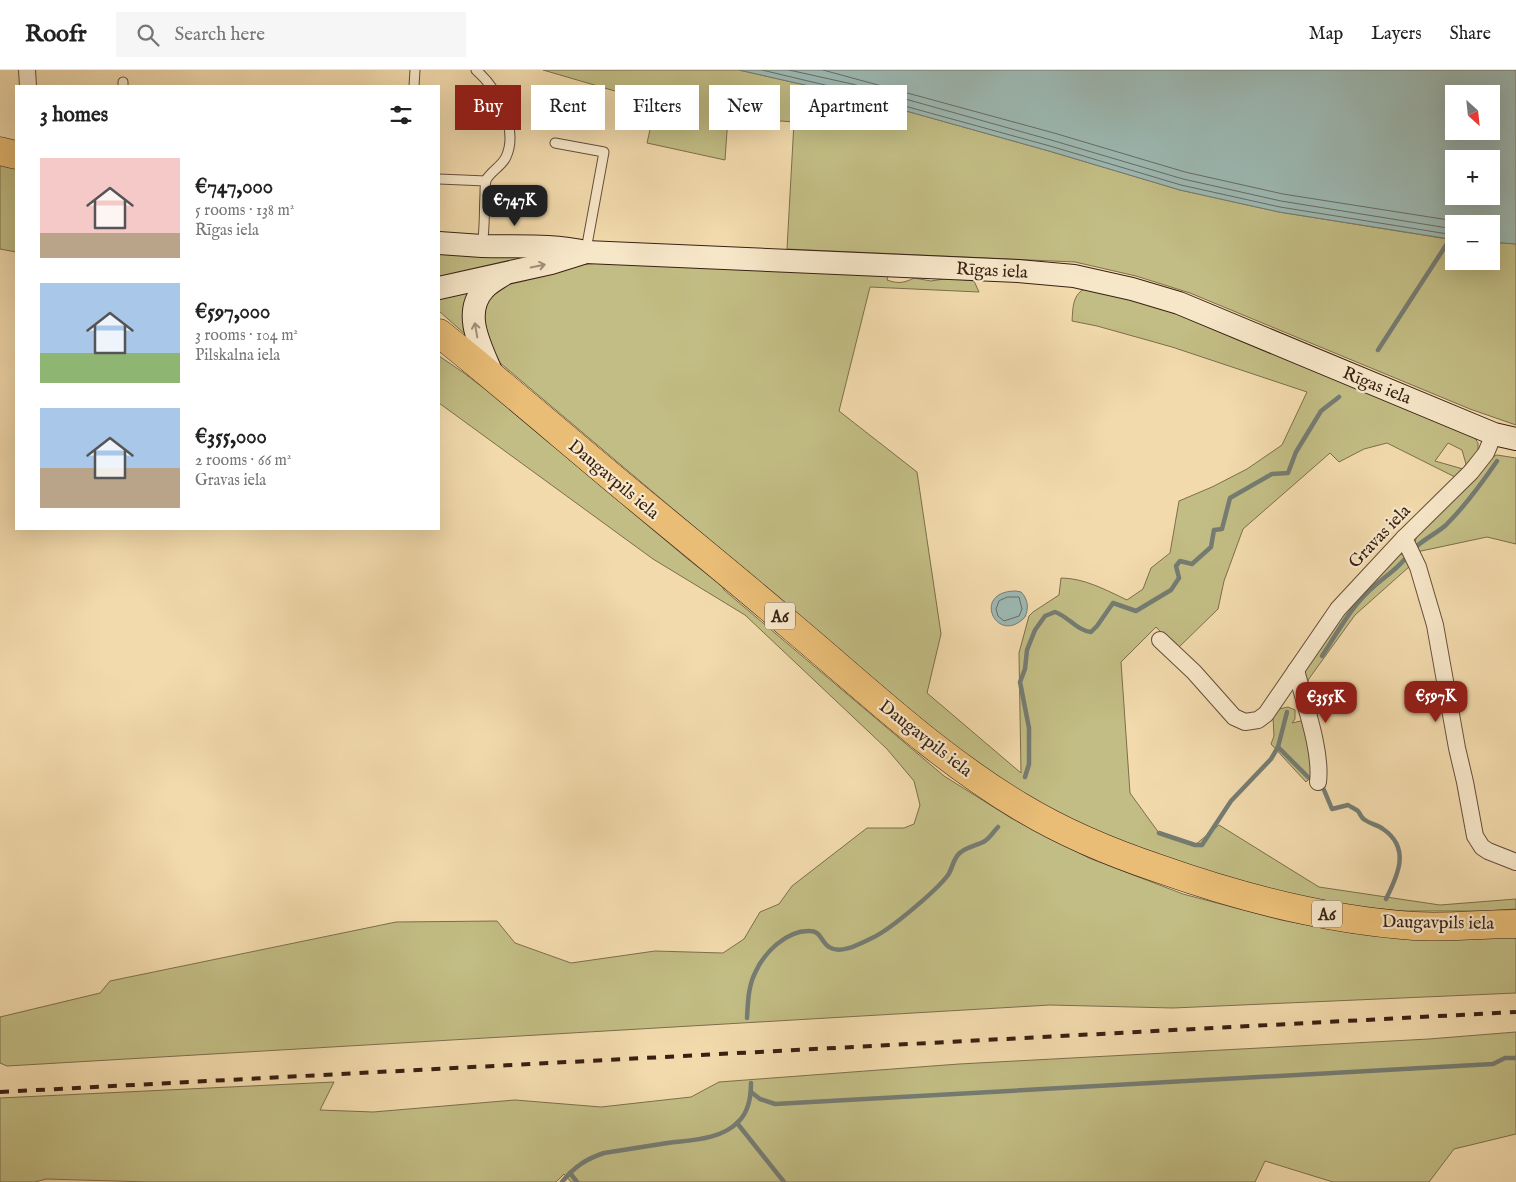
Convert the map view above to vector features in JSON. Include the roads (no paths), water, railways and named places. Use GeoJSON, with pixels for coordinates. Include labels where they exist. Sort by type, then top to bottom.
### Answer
{"type":"FeatureCollection","features":[{"type":"Feature","properties":{"kind":"highway"},"geometry":{"type":"LineString","coordinates":[[0,150],[15,155]]}},
{"type":"Feature","properties":{"kind":"highway","name":"Daugavpils iela"},"geometry":{"type":"LineString","coordinates":[[440,334],[934,747],[1022,808],[1075,836],[1131,859],[1244,896],[1298,910],[1416,926],[1516,924]]}},
{"type":"Feature","properties":{"kind":"main road","name":"Rīgas iela"},"geometry":{"type":"LineString","coordinates":[[440,244],[565,247],[586,252],[1008,270],[1074,276],[1132,288],[1179,303],[1494,434],[1516,440]]}},
{"type":"Feature","properties":{"kind":"main road"},"geometry":{"type":"LineString","coordinates":[[440,288],[551,263],[586,252]]}},
{"type":"Feature","properties":{"kind":"main road"},"geometry":{"type":"LineString","coordinates":[[492,376],[475,333],[474,314],[477,301],[485,288],[507,272]]}},
{"type":"Feature","properties":{"kind":"street","name":"Gravas iela"},"geometry":{"type":"LineString","coordinates":[[1160,640],[1194,672],[1234,717],[1245,722],[1258,720],[1266,714],[1338,609],[1404,538],[1471,472],[1486,453],[1494,434]]}},
{"type":"Feature","properties":{"kind":"street"},"geometry":{"type":"LineString","coordinates":[[1404,538],[1418,567],[1435,625],[1475,836],[1482,847],[1488,851],[1516,862]]}},
{"type":"Feature","properties":{"kind":"street"},"geometry":{"type":"LineString","coordinates":[[1296,670],[1318,756],[1320,772],[1318,782]]}},
{"type":"Feature","properties":{"kind":"lane"},"geometry":{"type":"LineString","coordinates":[[414,85],[415,70]]}},
{"type":"Feature","properties":{"kind":"lane"},"geometry":{"type":"LineString","coordinates":[[476,70],[488,82],[498,97],[510,132],[509,149],[506,157],[486,181],[482,246]]}},
{"type":"Feature","properties":{"kind":"lane"},"geometry":{"type":"LineString","coordinates":[[555,144],[604,152],[586,252]]}},
{"type":"Feature","properties":{"kind":"lane"},"geometry":{"type":"LineString","coordinates":[[440,179],[486,181]]}},
{"type":"Feature","properties":{"kind":"water"},"geometry":{"type":"Polygon","coordinates":[[[739,70],[1516,70],[1516,244],[1500,243],[1500,215],[1445,215],[1445,239],[1279,212],[1180,190],[907,111],[907,85],[805,85],[739,70]]]}},
{"type":"Feature","properties":{"kind":"water"},"geometry":{"type":"Polygon","coordinates":[[[1021,592],[1025,598],[1027,604],[1026,614],[1025,617],[1015,624],[1005,626],[998,622],[993,615],[991,607],[994,599],[1002,593],[1021,592]]]}},
{"type":"Feature","properties":{"kind":"waterway"},"geometry":{"type":"LineString","coordinates":[[1378,350],[1445,247]]}},
{"type":"Feature","properties":{"kind":"waterway"},"geometry":{"type":"LineString","coordinates":[[1025,777],[1029,764],[1029,728],[1020,682],[1025,669],[1027,650],[1035,630],[1045,616],[1055,612],[1081,629],[1091,632],[1113,603],[1136,611],[1171,590],[1179,578],[1176,566],[1180,561],[1192,564],[1211,547],[1214,530],[1222,529],[1230,498],[1272,474],[1288,473],[1296,452],[1321,411],[1339,397]]}},
{"type":"Feature","properties":{"kind":"waterway"},"geometry":{"type":"LineString","coordinates":[[1417,546],[1443,528],[1453,518],[1497,461]]}},
{"type":"Feature","properties":{"kind":"waterway"},"geometry":{"type":"LineString","coordinates":[[1322,656],[1360,601],[1404,560]]}},
{"type":"Feature","properties":{"kind":"waterway"},"geometry":{"type":"LineString","coordinates":[[1287,712],[1278,747],[1309,778]]}},
{"type":"Feature","properties":{"kind":"waterway"},"geometry":{"type":"LineString","coordinates":[[1159,833],[1195,845],[1202,845],[1231,801],[1271,759],[1278,747]]}},
{"type":"Feature","properties":{"kind":"waterway"},"geometry":{"type":"LineString","coordinates":[[1324,790],[1332,809],[1348,805],[1358,811],[1364,819],[1379,826],[1392,836],[1397,845],[1400,862],[1395,881],[1386,899]]}},
{"type":"Feature","properties":{"kind":"waterway"},"geometry":{"type":"LineString","coordinates":[[747,1018],[753,978],[759,965],[777,944],[793,934],[814,931],[826,945],[839,950],[851,947],[880,934],[913,909],[942,882],[948,875],[958,854],[985,841],[998,827]]}},
{"type":"Feature","properties":{"kind":"waterway"},"geometry":{"type":"LineString","coordinates":[[751,1092],[760,1099],[775,1104],[1493,1064],[1505,1058],[1516,1058]]}},
{"type":"Feature","properties":{"kind":"waterway"},"geometry":{"type":"LineString","coordinates":[[562,1182],[581,1164],[604,1153],[702,1139],[722,1133],[731,1128],[745,1114],[750,1099],[751,1083]]}},
{"type":"Feature","properties":{"kind":"waterway"},"geometry":{"type":"LineString","coordinates":[[737,1123],[784,1182]]}},
{"type":"Feature","properties":{"kind":"waterway"},"geometry":{"type":"LineString","coordinates":[[570,1173],[577,1182]]}},
{"type":"Feature","properties":{"kind":"railway"},"geometry":{"type":"LineString","coordinates":[[0,1092],[1516,1012]]}}]}
